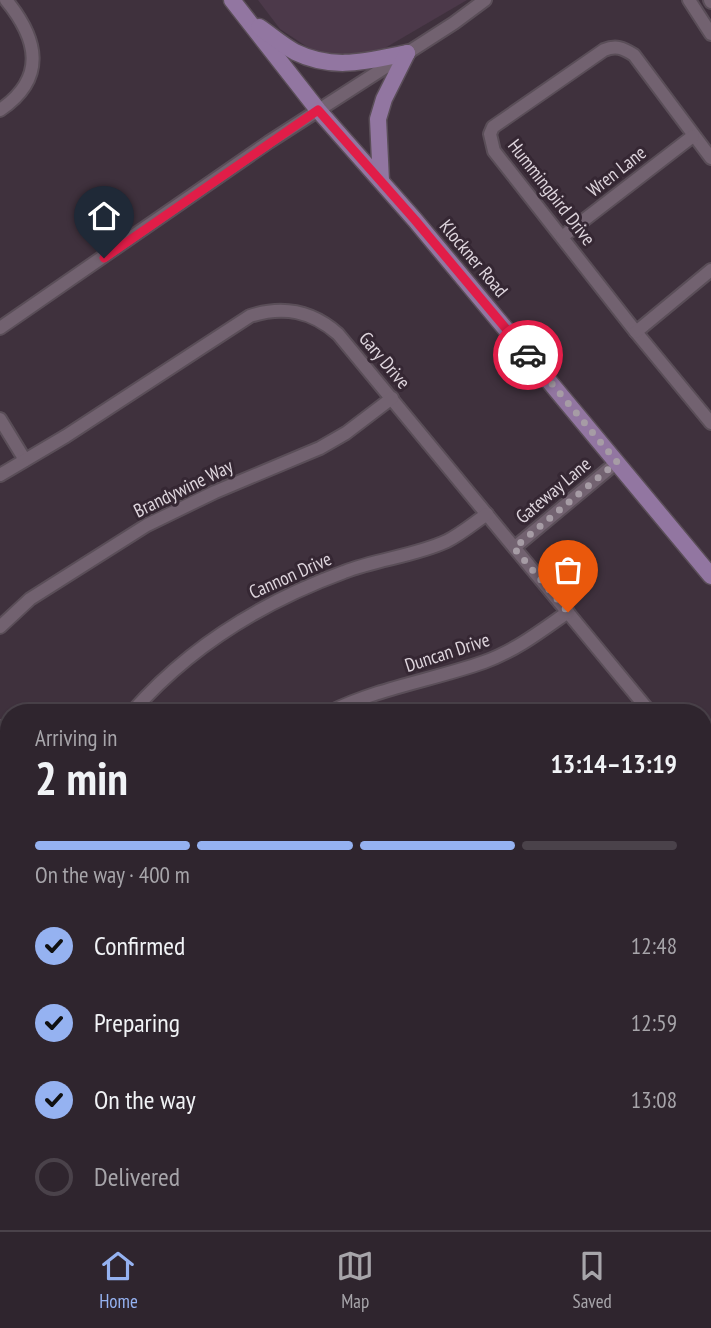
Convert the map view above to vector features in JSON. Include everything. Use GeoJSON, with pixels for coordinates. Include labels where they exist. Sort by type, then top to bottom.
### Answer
{"type":"FeatureCollection","features":[{"type":"Feature","properties":{"kind":"main road","name":"Klockner Road"},"geometry":{"type":"LineString","coordinates":[[232,0],[318,110],[381,181],[711,576]]}},
{"type":"Feature","properties":{"kind":"main road"},"geometry":{"type":"LineString","coordinates":[[246,18],[294,51],[314,58],[345,64],[407,53]]}},
{"type":"Feature","properties":{"kind":"main road"},"geometry":{"type":"LineString","coordinates":[[381,181],[378,119],[384,99],[407,53]]}},
{"type":"Feature","properties":{"kind":"street"},"geometry":{"type":"LineString","coordinates":[[0,110],[11,103],[26,84],[33,59],[25,25],[6,0]]}},
{"type":"Feature","properties":{"kind":"street"},"geometry":{"type":"LineString","coordinates":[[0,328],[318,110],[485,0]]}},
{"type":"Feature","properties":{"kind":"street"},"geometry":{"type":"LineString","coordinates":[[691,1],[711,34]]}},
{"type":"Feature","properties":{"kind":"street","name":"Hummingbird Drive"},"geometry":{"type":"LineString","coordinates":[[711,158],[634,55],[614,46],[604,50],[493,127],[490,134],[494,150],[636,332],[706,407],[711,423]]}},
{"type":"Feature","properties":{"kind":"street","name":"Wren Lane"},"geometry":{"type":"LineString","coordinates":[[562,237],[693,136]]}},
{"type":"Feature","properties":{"kind":"street"},"geometry":{"type":"LineString","coordinates":[[636,332],[711,270]]}},
{"type":"Feature","properties":{"kind":"street","name":"Gary Drive"},"geometry":{"type":"LineString","coordinates":[[0,475],[66,436],[238,323],[263,312],[291,310],[304,313],[338,334],[568,612],[638,704]]}},
{"type":"Feature","properties":{"kind":"street","name":"Brandywine Way"},"geometry":{"type":"LineString","coordinates":[[0,626],[30,599],[147,525],[215,492],[320,448],[392,398]]}},
{"type":"Feature","properties":{"kind":"street"},"geometry":{"type":"LineString","coordinates":[[0,419],[25,460]]}},
{"type":"Feature","properties":{"kind":"street","name":"Gateway Lane"},"geometry":{"type":"LineString","coordinates":[[514,548],[617,462]]}},
{"type":"Feature","properties":{"kind":"street","name":"Cannon Drive"},"geometry":{"type":"LineString","coordinates":[[140,704],[193,653],[250,614],[278,599],[347,571],[443,542],[487,514]]}},
{"type":"Feature","properties":{"kind":"street","name":"Duncan Drive"},"geometry":{"type":"LineString","coordinates":[[350,704],[486,662],[522,644],[568,612]]}},
{"type":"Feature","properties":{"kind":"shaded area"},"geometry":{"type":"Polygon","coordinates":[[[258,0],[467,0],[385,48],[354,59],[318,54],[280,29],[258,0]]]}},
{"type":"Feature","properties":{"kind":"way so far"},"geometry":{"type":"LineString","coordinates":[[528,355],[617,462],[514,548],[568,612]]}},
{"type":"Feature","properties":{"kind":"route"},"geometry":{"type":"LineString","coordinates":[[104,258],[318,110],[528,355]]}}]}
